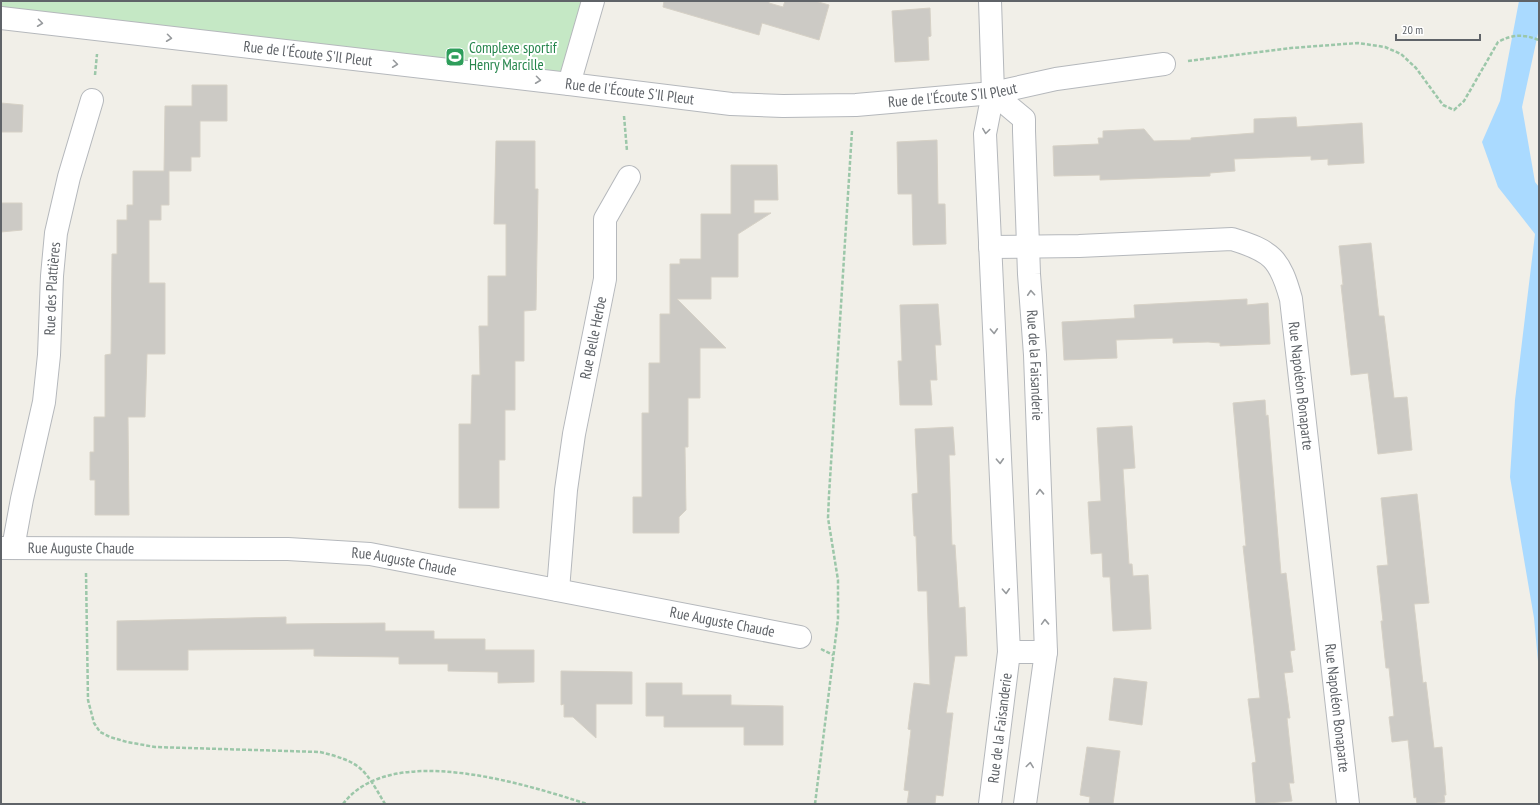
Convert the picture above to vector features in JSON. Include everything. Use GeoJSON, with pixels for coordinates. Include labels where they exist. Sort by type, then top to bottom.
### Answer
{"type":"FeatureCollection","features":[{"type":"Feature","properties":{"kind":"street"},"geometry":{"type":"LineString","coordinates":[[568,84],[593,1]]}},
{"type":"Feature","properties":{"kind":"street","name":"Rue de la Faisanderie"},"geometry":{"type":"LineString","coordinates":[[990,1],[993,93],[985,134],[1009,652],[990,804]]}},
{"type":"Feature","properties":{"kind":"street","name":"Rue de l'Écoute S'Il Pleut"},"geometry":{"type":"LineString","coordinates":[[1,18],[731,104],[783,106],[856,105],[993,93],[1056,80],[1164,64]]}},
{"type":"Feature","properties":{"kind":"street","name":"Rue de la Faisanderie"},"geometry":{"type":"LineString","coordinates":[[993,93],[1024,119],[1030,246],[1046,652],[1025,804]]}},
{"type":"Feature","properties":{"kind":"street","name":"Rue des Plattières"},"geometry":{"type":"LineString","coordinates":[[7,548],[22,499],[44,402],[49,355],[52,276],[56,233],[69,177],[92,100]]}},
{"type":"Feature","properties":{"kind":"street","name":"Rue Belle Herbe"},"geometry":{"type":"LineString","coordinates":[[558,590],[566,490],[574,434],[606,280],[606,219],[629,177]]}},
{"type":"Feature","properties":{"kind":"street","name":"Rue Napoléon Bonaparte"},"geometry":{"type":"LineString","coordinates":[[990,247],[1079,246],[1232,239],[1252,245],[1271,256],[1284,275],[1291,299],[1348,804]]}},
{"type":"Feature","properties":{"kind":"street","name":"Rue Auguste Chaude"},"geometry":{"type":"LineString","coordinates":[[7,548],[288,549],[370,554],[800,637]]}},
{"type":"Feature","properties":{"kind":"street","name":"Rue de la Faisanderie"},"geometry":{"type":"LineString","coordinates":[[1009,652],[1046,652]]}},
{"type":"Feature","properties":{"kind":"path"},"geometry":{"type":"LineString","coordinates":[[92,100],[100,30]]}},
{"type":"Feature","properties":{"kind":"path"},"geometry":{"type":"LineString","coordinates":[[1164,64],[1291,48],[1358,43],[1385,47],[1401,54],[1416,68],[1443,105],[1454,110],[1464,102],[1498,42],[1506,38],[1526,35],[1539,40]]}},
{"type":"Feature","properties":{"kind":"path"},"geometry":{"type":"LineString","coordinates":[[622,92],[629,177]]}},
{"type":"Feature","properties":{"kind":"path"},"geometry":{"type":"LineString","coordinates":[[815,804],[838,619],[838,580],[828,518],[852,127],[856,105]]}},
{"type":"Feature","properties":{"kind":"path"},"geometry":{"type":"LineString","coordinates":[[86,549],[88,700],[94,723],[100,732],[110,737],[127,742],[155,746],[320,752],[339,757],[358,765],[372,781],[384,804]]}},
{"type":"Feature","properties":{"kind":"path"},"geometry":{"type":"LineString","coordinates":[[344,804],[349,796],[372,781],[392,774],[415,770],[470,775],[508,783],[587,804]]}},
{"type":"Feature","properties":{"kind":"green space","name":"Complexe sportif Henry Marcille"},"geometry":{"type":"Polygon","coordinates":[[[1,1],[594,1],[568,84],[1,18],[1,1]]]}},
{"type":"Feature","properties":{"kind":"water"},"geometry":{"type":"Polygon","coordinates":[[[1519,1],[1539,1],[1539,29],[1522,107],[1535,182],[1539,187],[1539,672],[1534,618],[1510,477],[1515,400],[1535,234],[1498,187],[1482,142],[1500,101],[1519,1]]]}},
{"type":"Feature","properties":{"kind":"building"},"geometry":{"type":"Polygon","coordinates":[[[664,1],[769,1],[769,3],[783,7],[785,1],[815,1],[829,5],[819,40],[762,23],[759,35],[663,7],[664,1]]]}},
{"type":"Feature","properties":{"kind":"building"},"geometry":{"type":"Polygon","coordinates":[[[930,8],[931,36],[928,37],[929,60],[895,62],[892,11],[930,8]]]}},
{"type":"Feature","properties":{"kind":"building"},"geometry":{"type":"Polygon","coordinates":[[[192,85],[227,85],[227,121],[200,121],[200,157],[191,157],[191,171],[169,171],[169,205],[161,205],[161,220],[149,220],[149,283],[165,283],[165,354],[147,354],[145,417],[128,417],[129,515],[95,515],[95,480],[90,480],[90,452],[94,452],[94,417],[105,417],[105,355],[111,354],[112,254],[117,254],[117,220],[127,220],[127,205],[133,205],[133,171],[164,171],[165,106],[192,106],[192,85]]]}},
{"type":"Feature","properties":{"kind":"building"},"geometry":{"type":"Polygon","coordinates":[[[1,103],[23,105],[22,132],[1,132],[1,103]]]}},
{"type":"Feature","properties":{"kind":"building"},"geometry":{"type":"Polygon","coordinates":[[[1296,117],[1297,127],[1362,123],[1364,163],[1328,165],[1328,159],[1311,160],[1311,156],[1234,159],[1235,171],[1210,173],[1210,176],[1100,180],[1100,175],[1054,176],[1053,146],[1099,144],[1098,138],[1103,138],[1103,131],[1144,129],[1154,141],[1191,140],[1191,138],[1254,133],[1254,119],[1296,117]]]}},
{"type":"Feature","properties":{"kind":"building"},"geometry":{"type":"Polygon","coordinates":[[[937,140],[938,204],[945,204],[946,244],[913,245],[912,194],[898,194],[897,142],[937,140]]]}},
{"type":"Feature","properties":{"kind":"building"},"geometry":{"type":"Polygon","coordinates":[[[496,141],[535,141],[535,189],[538,189],[536,310],[524,311],[524,361],[515,361],[515,410],[505,410],[505,460],[499,460],[499,508],[459,508],[459,424],[471,424],[472,375],[480,375],[479,326],[488,326],[488,276],[506,276],[506,224],[494,224],[496,141]]]}},
{"type":"Feature","properties":{"kind":"building"},"geometry":{"type":"Polygon","coordinates":[[[731,165],[777,165],[778,200],[754,200],[754,213],[771,213],[738,234],[738,277],[711,277],[711,299],[677,299],[726,348],[700,348],[700,398],[688,398],[688,447],[685,447],[686,510],[679,517],[679,533],[633,533],[633,497],[642,497],[642,413],[649,413],[649,363],[660,363],[660,314],[670,314],[670,264],[680,264],[680,259],[701,259],[701,214],[731,214],[731,165]]]}},
{"type":"Feature","properties":{"kind":"building"},"geometry":{"type":"Polygon","coordinates":[[[1,203],[22,203],[22,230],[1,232],[1,203]]]}},
{"type":"Feature","properties":{"kind":"building"},"geometry":{"type":"Polygon","coordinates":[[[1371,243],[1379,316],[1384,316],[1394,398],[1407,397],[1412,450],[1378,454],[1368,373],[1351,375],[1341,285],[1343,285],[1339,246],[1371,243]]]}},
{"type":"Feature","properties":{"kind":"building"},"geometry":{"type":"Polygon","coordinates":[[[1247,299],[1247,305],[1268,303],[1270,344],[1220,346],[1220,343],[1208,342],[1173,343],[1173,338],[1116,340],[1117,358],[1064,360],[1062,322],[1135,318],[1134,305],[1247,299]]]}},
{"type":"Feature","properties":{"kind":"building"},"geometry":{"type":"Polygon","coordinates":[[[938,304],[941,345],[935,345],[937,380],[930,380],[932,405],[900,405],[898,361],[902,361],[900,305],[938,304]]]}},
{"type":"Feature","properties":{"kind":"building"},"geometry":{"type":"Polygon","coordinates":[[[1265,400],[1266,416],[1268,415],[1281,574],[1286,573],[1295,650],[1290,651],[1293,672],[1284,673],[1290,718],[1287,718],[1294,783],[1289,783],[1292,801],[1256,804],[1252,763],[1256,762],[1248,699],[1260,698],[1243,546],[1246,546],[1233,403],[1265,400]]]}},
{"type":"Feature","properties":{"kind":"building"},"geometry":{"type":"Polygon","coordinates":[[[1132,426],[1135,468],[1123,469],[1129,564],[1132,564],[1133,576],[1148,575],[1151,629],[1113,631],[1110,577],[1103,577],[1102,553],[1091,554],[1088,502],[1101,501],[1097,428],[1132,426]]]}},
{"type":"Feature","properties":{"kind":"building"},"geometry":{"type":"Polygon","coordinates":[[[953,427],[955,455],[949,455],[952,545],[955,545],[959,608],[965,607],[967,656],[955,656],[946,713],[953,713],[943,796],[936,795],[935,804],[907,804],[909,791],[904,790],[911,730],[908,729],[914,683],[930,685],[927,591],[918,591],[916,536],[914,536],[912,494],[918,493],[915,429],[953,427]]]}},
{"type":"Feature","properties":{"kind":"building"},"geometry":{"type":"Polygon","coordinates":[[[1417,494],[1429,603],[1414,604],[1423,683],[1426,682],[1434,748],[1442,747],[1446,795],[1444,795],[1445,802],[1428,804],[1417,804],[1416,797],[1414,798],[1408,740],[1392,742],[1389,717],[1394,716],[1389,668],[1386,668],[1377,566],[1388,565],[1381,498],[1417,494]]]}},
{"type":"Feature","properties":{"kind":"building"},"geometry":{"type":"Polygon","coordinates":[[[286,617],[286,624],[385,623],[385,631],[434,631],[434,639],[485,639],[485,650],[534,650],[534,682],[498,683],[498,672],[448,671],[448,664],[399,664],[399,657],[314,656],[314,649],[188,650],[188,670],[117,670],[117,621],[286,617]]]}},
{"type":"Feature","properties":{"kind":"building"},"geometry":{"type":"Polygon","coordinates":[[[561,671],[632,672],[632,704],[596,704],[596,738],[573,717],[564,717],[564,704],[561,705],[561,671]]]}},
{"type":"Feature","properties":{"kind":"building"},"geometry":{"type":"Polygon","coordinates":[[[1114,678],[1147,682],[1142,725],[1109,720],[1114,678]]]}},
{"type":"Feature","properties":{"kind":"building"},"geometry":{"type":"Polygon","coordinates":[[[646,683],[682,683],[682,695],[731,695],[731,705],[783,706],[783,745],[744,745],[744,727],[664,727],[664,716],[646,716],[646,683]]]}},
{"type":"Feature","properties":{"kind":"building"},"geometry":{"type":"Polygon","coordinates":[[[1087,747],[1120,751],[1113,804],[1089,804],[1090,797],[1080,795],[1087,747]]]}},
{"type":"Feature","properties":{"kind":"place","name":"Complexe sportif Henry Marcille"},"geometry":{"type":"Point","coordinates":[455,57]}}]}
